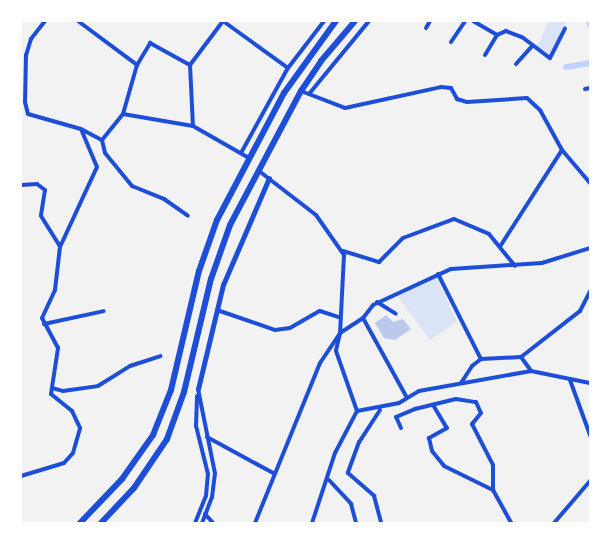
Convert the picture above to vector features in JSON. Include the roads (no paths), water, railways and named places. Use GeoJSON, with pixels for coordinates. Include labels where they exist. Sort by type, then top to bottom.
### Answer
{"type":"FeatureCollection","features":[{"type":"Feature","properties":{"kind":"highway"},"geometry":{"type":"LineString","coordinates":[[80,523],[122,479],[153,435],[171,390],[207,245],[249,158],[298,70],[336,21]]}},
{"type":"Feature","properties":{"kind":"highway"},"geometry":{"type":"LineString","coordinates":[[101,523],[134,488],[167,439],[184,392],[219,251],[258,170],[301,91],[355,21]]}},
{"type":"Feature","properties":{"kind":"street"},"geometry":{"type":"LineString","coordinates":[[45,21],[31,39],[23,69],[28,114],[81,129],[102,140],[105,153],[132,186],[164,199],[188,216]]}},
{"type":"Feature","properties":{"kind":"street"},"geometry":{"type":"LineString","coordinates":[[78,21],[137,65]]}},
{"type":"Feature","properties":{"kind":"street"},"geometry":{"type":"LineString","coordinates":[[193,126],[190,65],[223,21],[288,68]]}},
{"type":"Feature","properties":{"kind":"street"},"geometry":{"type":"LineString","coordinates":[[241,153],[288,68],[324,21]]}},
{"type":"Feature","properties":{"kind":"street"},"geometry":{"type":"LineString","coordinates":[[309,94],[369,21]]}},
{"type":"Feature","properties":{"kind":"street"},"geometry":{"type":"LineString","coordinates":[[426,28],[430,21]]}},
{"type":"Feature","properties":{"kind":"street"},"geometry":{"type":"LineString","coordinates":[[451,42],[465,21]]}},
{"type":"Feature","properties":{"kind":"street"},"geometry":{"type":"LineString","coordinates":[[473,21],[497,35]]}},
{"type":"Feature","properties":{"kind":"street"},"geometry":{"type":"LineString","coordinates":[[484,55],[497,35],[508,31],[550,58],[565,29]]}},
{"type":"Feature","properties":{"kind":"street"},"geometry":{"type":"LineString","coordinates":[[102,140],[123,114],[137,65],[150,43],[190,65]]}},
{"type":"Feature","properties":{"kind":"street"},"geometry":{"type":"LineString","coordinates":[[516,64],[533,45]]}},
{"type":"Feature","properties":{"kind":"street"},"geometry":{"type":"LineString","coordinates":[[301,91],[345,108],[441,87],[451,88],[457,99],[467,102],[523,97],[540,110],[562,150],[590,183]]}},
{"type":"Feature","properties":{"kind":"street"},"geometry":{"type":"LineString","coordinates":[[123,114],[193,126],[249,158]]}},
{"type":"Feature","properties":{"kind":"street"},"geometry":{"type":"LineString","coordinates":[[21,476],[64,463],[76,444],[78,419],[54,399],[52,388],[58,348],[42,318],[55,290],[60,247],[98,167],[81,129]]}},
{"type":"Feature","properties":{"kind":"street"},"geometry":{"type":"LineString","coordinates":[[501,245],[562,150]]}},
{"type":"Feature","properties":{"kind":"street"},"geometry":{"type":"LineString","coordinates":[[258,170],[316,215],[343,251],[379,262],[403,238],[454,219],[489,234],[501,245],[515,266]]}},
{"type":"Feature","properties":{"kind":"street"},"geometry":{"type":"LineString","coordinates":[[195,523],[206,496],[208,474],[196,426],[198,389],[217,310],[239,239],[268,178]]}},
{"type":"Feature","properties":{"kind":"street"},"geometry":{"type":"LineString","coordinates":[[21,185],[37,184],[45,190],[41,216],[60,247]]}},
{"type":"Feature","properties":{"kind":"street"},"geometry":{"type":"LineString","coordinates":[[255,523],[320,363],[340,333],[363,318],[377,302],[438,274],[466,267],[542,263],[590,248]]}},
{"type":"Feature","properties":{"kind":"street"},"geometry":{"type":"LineString","coordinates":[[312,523],[329,480],[335,453],[357,411],[339,366],[336,351],[340,333],[338,317],[343,251]]}},
{"type":"Feature","properties":{"kind":"street"},"geometry":{"type":"LineString","coordinates":[[438,274],[481,359]]}},
{"type":"Feature","properties":{"kind":"street"},"geometry":{"type":"LineString","coordinates":[[461,383],[472,366],[481,359],[521,357],[580,311],[590,291]]}},
{"type":"Feature","properties":{"kind":"street"},"geometry":{"type":"LineString","coordinates":[[377,302],[396,314]]}},
{"type":"Feature","properties":{"kind":"street"},"geometry":{"type":"LineString","coordinates":[[217,310],[275,330],[290,328],[320,311],[338,317]]}},
{"type":"Feature","properties":{"kind":"street"},"geometry":{"type":"LineString","coordinates":[[44,324],[104,311]]}},
{"type":"Feature","properties":{"kind":"street"},"geometry":{"type":"LineString","coordinates":[[363,318],[406,396]]}},
{"type":"Feature","properties":{"kind":"street"},"geometry":{"type":"LineString","coordinates":[[52,388],[63,391],[99,386],[130,366],[160,356]]}},
{"type":"Feature","properties":{"kind":"street"},"geometry":{"type":"LineString","coordinates":[[521,357],[531,371]]}},
{"type":"Feature","properties":{"kind":"street"},"geometry":{"type":"LineString","coordinates":[[357,411],[380,409],[399,404],[406,396],[461,383],[531,371],[590,383]]}},
{"type":"Feature","properties":{"kind":"street"},"geometry":{"type":"LineString","coordinates":[[570,380],[590,435]]}},
{"type":"Feature","properties":{"kind":"street"},"geometry":{"type":"LineString","coordinates":[[198,389],[215,473],[202,523]]}},
{"type":"Feature","properties":{"kind":"street"},"geometry":{"type":"LineString","coordinates":[[401,428],[396,417],[456,399],[476,402],[481,413],[472,423],[493,465],[493,490],[511,523]]}},
{"type":"Feature","properties":{"kind":"street"},"geometry":{"type":"LineString","coordinates":[[433,405],[447,428],[429,438],[432,451],[444,466],[493,490]]}},
{"type":"Feature","properties":{"kind":"street"},"geometry":{"type":"LineString","coordinates":[[380,409],[359,441],[348,473],[374,496],[381,523]]}},
{"type":"Feature","properties":{"kind":"street"},"geometry":{"type":"LineString","coordinates":[[207,437],[275,474]]}},
{"type":"Feature","properties":{"kind":"street"},"geometry":{"type":"LineString","coordinates":[[329,480],[351,504],[356,523]]}},
{"type":"Feature","properties":{"kind":"street"},"geometry":{"type":"LineString","coordinates":[[555,522],[590,481]]}},
{"type":"Feature","properties":{"kind":"street"},"geometry":{"type":"LineString","coordinates":[[205,514],[213,523]]}},
{"type":"Feature","properties":{"kind":"waterway"},"geometry":{"type":"LineString","coordinates":[[589,21],[590,25]]}},
{"type":"Feature","properties":{"kind":"waterway"},"geometry":{"type":"LineString","coordinates":[[566,67],[590,63]]}}]}
